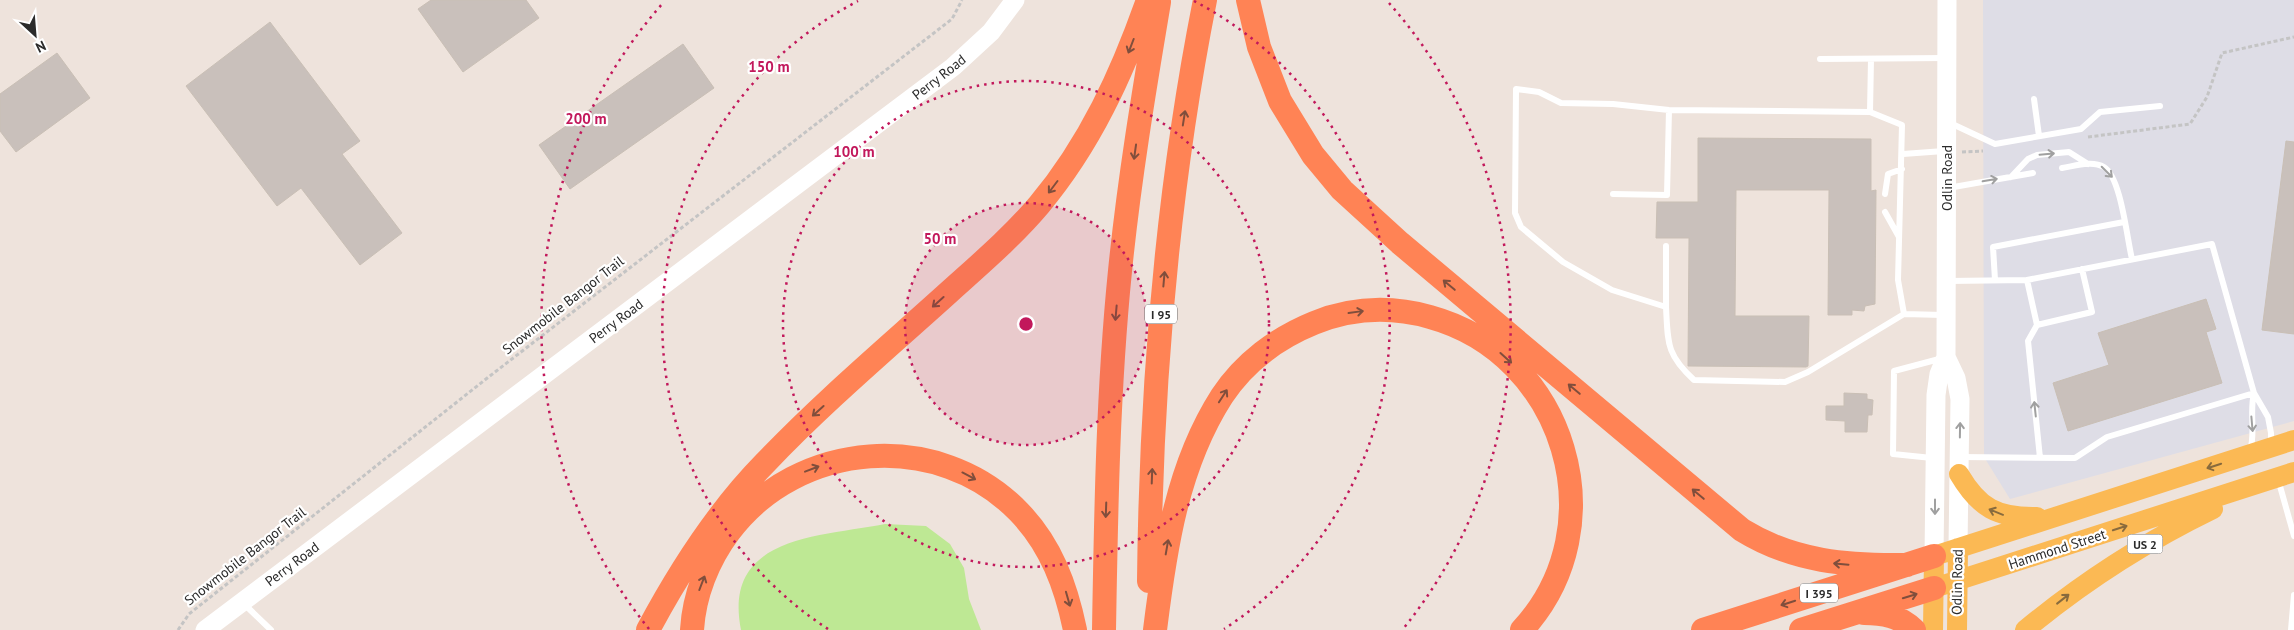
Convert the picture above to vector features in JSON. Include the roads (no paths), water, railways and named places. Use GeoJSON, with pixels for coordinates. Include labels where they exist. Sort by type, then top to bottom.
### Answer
{"type":"FeatureCollection","features":[{"type":"Feature","properties":{"kind":"highway"},"geometry":{"type":"LineString","coordinates":[[648,630],[673,584],[701,540],[763,464],[797,430],[992,253],[1040,204],[1074,158],[1106,103],[1127,57],[1148,0]]}},
{"type":"Feature","properties":{"kind":"highway"},"geometry":{"type":"LineString","coordinates":[[1104,630],[1111,392],[1120,271],[1141,115],[1160,0]]}},
{"type":"Feature","properties":{"kind":"highway","name":"I 95"},"geometry":{"type":"LineString","coordinates":[[1149,630],[1154,448],[1164,281],[1179,156],[1205,0]]}},
{"type":"Feature","properties":{"kind":"highway"},"geometry":{"type":"LineString","coordinates":[[1248,0],[1264,62],[1275,90],[1295,127],[1313,155],[1342,190],[1400,243],[1721,514],[1748,533],[1778,549],[1818,560],[1864,565],[1907,565]]}},
{"type":"Feature","properties":{"kind":"highway"},"geometry":{"type":"LineString","coordinates":[[1154,630],[1167,549],[1181,486],[1201,435],[1229,386],[1266,350],[1297,330],[1333,316],[1377,310],[1407,312],[1436,319],[1464,329],[1483,340],[1503,355],[1526,379],[1554,424],[1565,455],[1570,487],[1571,520],[1569,537],[1559,574],[1551,591],[1541,607],[1522,630]]}},
{"type":"Feature","properties":{"kind":"highway"},"geometry":{"type":"LineString","coordinates":[[692,630],[698,592],[712,559],[723,541],[745,513],[774,489],[809,470],[843,460],[880,455],[913,458],[946,466],[976,480],[1006,499],[1029,523],[1053,561],[1067,597],[1075,630]]}},
{"type":"Feature","properties":{"kind":"highway","name":"I 395"},"geometry":{"type":"LineString","coordinates":[[1703,630],[1934,556]]}},
{"type":"Feature","properties":{"kind":"highway","name":"I 395"},"geometry":{"type":"LineString","coordinates":[[1801,630],[1934,588]]}},
{"type":"Feature","properties":{"kind":"highway"},"geometry":{"type":"LineString","coordinates":[[1852,614],[1888,614],[1901,620],[1914,630]]}},
{"type":"Feature","properties":{"kind":"main road"},"geometry":{"type":"LineString","coordinates":[[1934,556],[2294,440]]}},
{"type":"Feature","properties":{"kind":"main road"},"geometry":{"type":"LineString","coordinates":[[2270,448],[2286,475]]}},
{"type":"Feature","properties":{"kind":"main road"},"geometry":{"type":"LineString","coordinates":[[1959,465],[1972,494],[1994,512],[2027,518],[2062,515]]}},
{"type":"Feature","properties":{"kind":"main road","name":"Hammond Street"},"geometry":{"type":"LineString","coordinates":[[1934,588],[2286,475]]}},
{"type":"Feature","properties":{"kind":"main road","name":"US 2"},"geometry":{"type":"LineString","coordinates":[[2025,630],[2066,597],[2130,553],[2174,528],[2286,475]]}},
{"type":"Feature","properties":{"kind":"main road","name":"Odlin Road"},"geometry":{"type":"LineString","coordinates":[[1957,630],[1958,548]]}},
{"type":"Feature","properties":{"kind":"main road","name":"Odlin Road"},"geometry":{"type":"LineString","coordinates":[[1933,630],[1934,556]]}},
{"type":"Feature","properties":{"kind":"street","name":"Perry Road"},"geometry":{"type":"LineString","coordinates":[[205,630],[953,66],[991,32],[1015,0]]}},
{"type":"Feature","properties":{"kind":"street","name":"Odlin Road"},"geometry":{"type":"LineString","coordinates":[[1947,0],[1946,357],[1958,388],[1958,548]]}},
{"type":"Feature","properties":{"kind":"street","name":"Odlin Road"},"geometry":{"type":"LineString","coordinates":[[1934,556],[1937,390],[1939,374],[1946,357]]}},
{"type":"Feature","properties":{"kind":"lane"},"geometry":{"type":"LineString","coordinates":[[1820,59],[1947,58]]}},
{"type":"Feature","properties":{"kind":"lane"},"geometry":{"type":"LineString","coordinates":[[1870,112],[1871,59]]}},
{"type":"Feature","properties":{"kind":"lane"},"geometry":{"type":"LineString","coordinates":[[1666,307],[1612,290],[1563,262],[1521,227],[1515,212],[1516,89],[1539,92],[1561,103],[1613,104],[1669,110],[1870,112],[1902,125],[1903,154],[1898,280],[1904,314]]}},
{"type":"Feature","properties":{"kind":"lane"},"geometry":{"type":"LineString","coordinates":[[2034,98],[2039,136]]}},
{"type":"Feature","properties":{"kind":"lane"},"geometry":{"type":"LineString","coordinates":[[1947,121],[1995,144],[2080,129],[2100,112],[2160,106]]}},
{"type":"Feature","properties":{"kind":"lane"},"geometry":{"type":"LineString","coordinates":[[1613,194],[1667,196],[1669,110]]}},
{"type":"Feature","properties":{"kind":"lane"},"geometry":{"type":"LineString","coordinates":[[1903,154],[1947,151]]}},
{"type":"Feature","properties":{"kind":"lane"},"geometry":{"type":"LineString","coordinates":[[2011,177],[2028,159],[2037,155],[2069,152],[2088,164],[2104,168],[2113,177],[2132,259]]}},
{"type":"Feature","properties":{"kind":"lane"},"geometry":{"type":"LineString","coordinates":[[2062,168],[2088,164]]}},
{"type":"Feature","properties":{"kind":"lane"},"geometry":{"type":"LineString","coordinates":[[1885,194],[1888,174],[1902,170]]}},
{"type":"Feature","properties":{"kind":"lane"},"geometry":{"type":"LineString","coordinates":[[1947,188],[2033,173]]}},
{"type":"Feature","properties":{"kind":"lane"},"geometry":{"type":"LineString","coordinates":[[1885,212],[1900,237]]}},
{"type":"Feature","properties":{"kind":"lane"},"geometry":{"type":"LineString","coordinates":[[1995,280],[1993,247],[2124,222]]}},
{"type":"Feature","properties":{"kind":"lane"},"geometry":{"type":"LineString","coordinates":[[1946,281],[2027,280],[2212,244],[2254,393],[2268,417],[2271,433],[2270,448]]}},
{"type":"Feature","properties":{"kind":"lane"},"geometry":{"type":"LineString","coordinates":[[1666,246],[1668,347],[1683,370],[1694,380],[1785,382],[1808,372],[1904,314],[1946,315]]}},
{"type":"Feature","properties":{"kind":"lane"},"geometry":{"type":"LineString","coordinates":[[2037,325],[2092,312],[2082,269]]}},
{"type":"Feature","properties":{"kind":"lane"},"geometry":{"type":"LineString","coordinates":[[2027,280],[2037,325],[2028,341],[2040,458]]}},
{"type":"Feature","properties":{"kind":"lane"},"geometry":{"type":"LineString","coordinates":[[1935,458],[1893,454],[1894,372],[1946,357]]}},
{"type":"Feature","properties":{"kind":"lane"},"geometry":{"type":"LineString","coordinates":[[2248,455],[2253,438],[2251,410],[2254,393]]}},
{"type":"Feature","properties":{"kind":"lane"},"geometry":{"type":"LineString","coordinates":[[1959,465],[2040,458],[2075,458],[2107,438],[2254,393]]}},
{"type":"Feature","properties":{"kind":"lane"},"geometry":{"type":"LineString","coordinates":[[2286,475],[2294,536]]}},
{"type":"Feature","properties":{"kind":"lane"},"geometry":{"type":"LineString","coordinates":[[2291,630],[2294,595]]}},
{"type":"Feature","properties":{"kind":"lane"},"geometry":{"type":"LineString","coordinates":[[242,602],[271,630]]}}]}
